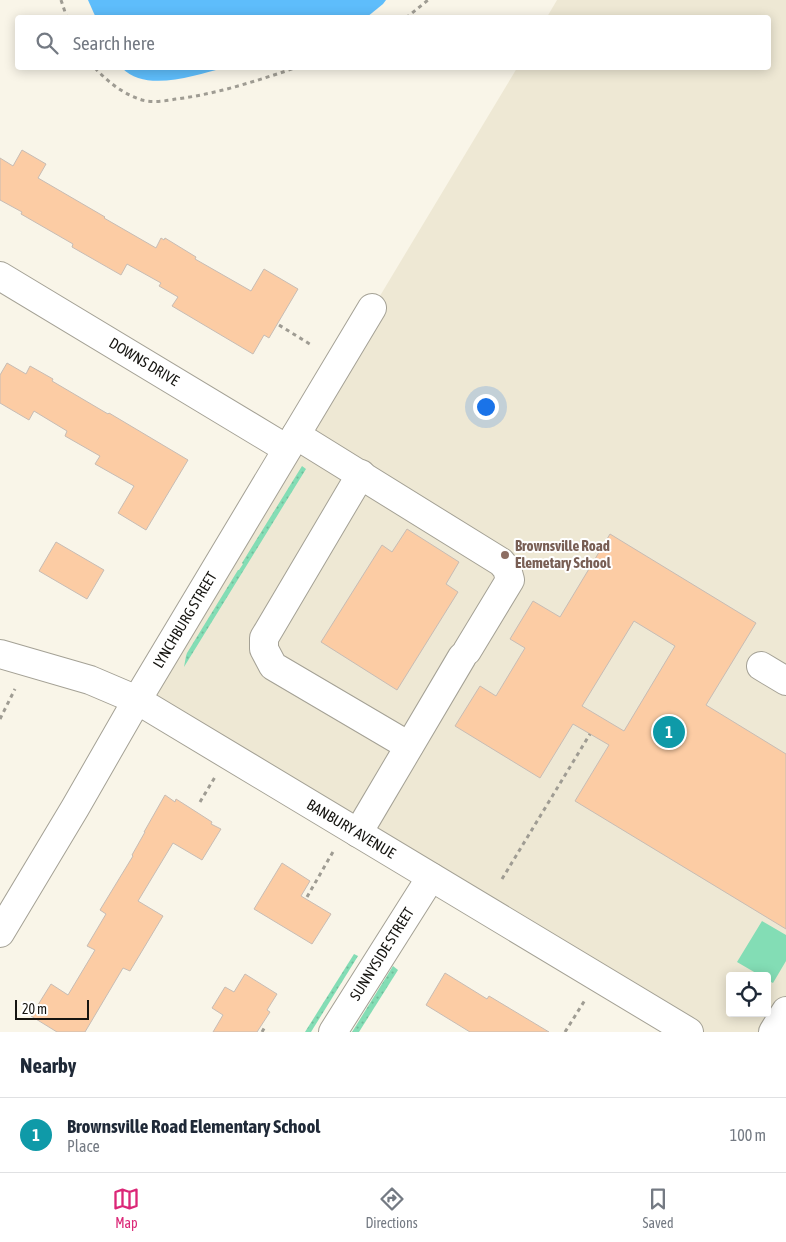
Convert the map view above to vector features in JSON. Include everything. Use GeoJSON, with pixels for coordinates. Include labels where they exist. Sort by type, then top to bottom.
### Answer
{"type":"FeatureCollection","features":[{"type":"Feature","properties":{"kind":"street","name":"DOWNS DRIVE"},"geometry":{"type":"LineString","coordinates":[[0,276],[292,442],[361,474],[501,562],[507,569],[510,580],[409,746],[347,840]]}},
{"type":"Feature","properties":{"kind":"street","name":"LYNCHBURG STREET"},"geometry":{"type":"LineString","coordinates":[[0,933],[372,308]]}},
{"type":"Feature","properties":{"kind":"street"},"geometry":{"type":"LineString","coordinates":[[361,474],[264,638],[264,649],[273,666],[409,746]]}},
{"type":"Feature","properties":{"kind":"street","name":"BANBURY AVENUE"},"geometry":{"type":"LineString","coordinates":[[0,654],[90,680],[137,700],[347,840],[431,877],[689,1032]]}},
{"type":"Feature","properties":{"kind":"street"},"geometry":{"type":"LineString","coordinates":[[761,666],[786,681]]}},
{"type":"Feature","properties":{"kind":"street","name":"SUNNYSIDE STREET"},"geometry":{"type":"LineString","coordinates":[[333,1032],[431,877]]}},
{"type":"Feature","properties":{"kind":"street"},"geometry":{"type":"LineString","coordinates":[[773,1032],[786,1011]]}},
{"type":"Feature","properties":{"kind":"path"},"geometry":{"type":"LineString","coordinates":[[61,0],[66,15]]}},
{"type":"Feature","properties":{"kind":"path"},"geometry":{"type":"LineString","coordinates":[[410,15],[428,0]]}},
{"type":"Feature","properties":{"kind":"path"},"geometry":{"type":"LineString","coordinates":[[97,70],[124,93],[144,101],[164,101],[218,92],[290,70]]}},
{"type":"Feature","properties":{"kind":"path"},"geometry":{"type":"LineString","coordinates":[[279,325],[313,346]]}},
{"type":"Feature","properties":{"kind":"path"},"geometry":{"type":"LineString","coordinates":[[0,719],[15,689]]}},
{"type":"Feature","properties":{"kind":"path"},"geometry":{"type":"LineString","coordinates":[[502,879],[590,734]]}},
{"type":"Feature","properties":{"kind":"path"},"geometry":{"type":"LineString","coordinates":[[200,802],[217,774]]}},
{"type":"Feature","properties":{"kind":"path"},"geometry":{"type":"LineString","coordinates":[[307,897],[347,840]]}},
{"type":"Feature","properties":{"kind":"path"},"geometry":{"type":"LineString","coordinates":[[566,1032],[585,1000]]}},
{"type":"Feature","properties":{"kind":"path"},"geometry":{"type":"LineString","coordinates":[[262,1032],[266,1024]]}},
{"type":"Feature","properties":{"kind":"shaded area","name":"Brownsville Road Elemetary School"},"geometry":{"type":"Polygon","coordinates":[[[557,0],[786,0],[786,1032],[689,1032],[137,700],[516,70],[771,70],[771,15],[548,15],[557,0]]]}},
{"type":"Feature","properties":{"kind":"green space"},"geometry":{"type":"Polygon","coordinates":[[[302,466],[306,469],[184,667],[187,653],[302,466]]]}},
{"type":"Feature","properties":{"kind":"green space"},"geometry":{"type":"Polygon","coordinates":[[[762,921],[786,935],[786,961],[773,983],[771,982],[771,972],[754,972],[737,962],[762,921]]]}},
{"type":"Feature","properties":{"kind":"green space"},"geometry":{"type":"Polygon","coordinates":[[[354,954],[358,956],[311,1032],[305,1032],[354,954]]]}},
{"type":"Feature","properties":{"kind":"green space"},"geometry":{"type":"Polygon","coordinates":[[[393,966],[398,970],[359,1032],[352,1032],[393,966]]]}},
{"type":"Feature","properties":{"kind":"water"},"geometry":{"type":"Polygon","coordinates":[[[88,0],[386,0],[369,15],[95,15],[88,0]]]}},
{"type":"Feature","properties":{"kind":"water"},"geometry":{"type":"Polygon","coordinates":[[[125,70],[216,70],[185,78],[157,81],[144,80],[125,70]]]}},
{"type":"Feature","properties":{"kind":"building"},"geometry":{"type":"Polygon","coordinates":[[[22,150],[46,164],[38,178],[156,248],[161,238],[164,240],[165,238],[196,257],[195,259],[251,291],[264,269],[298,289],[269,338],[264,335],[253,354],[172,306],[178,297],[159,286],[161,283],[127,264],[121,275],[72,247],[73,244],[0,200],[0,158],[13,166],[22,150]]]}},
{"type":"Feature","properties":{"kind":"building"},"geometry":{"type":"Polygon","coordinates":[[[7,363],[26,374],[30,366],[53,379],[52,381],[188,460],[146,530],[118,513],[134,486],[95,464],[100,456],[65,436],[67,431],[34,411],[29,420],[0,403],[0,375],[7,363]]]}},
{"type":"Feature","properties":{"kind":"building"},"geometry":{"type":"Polygon","coordinates":[[[407,529],[459,562],[446,584],[458,592],[397,690],[321,642],[382,545],[392,552],[407,529]]]}},
{"type":"Feature","properties":{"kind":"building"},"geometry":{"type":"Polygon","coordinates":[[[610,534],[756,623],[706,705],[786,754],[786,929],[575,801],[609,745],[573,724],[540,778],[455,726],[480,686],[496,696],[525,648],[510,639],[533,601],[560,617],[610,534]],[[634,621],[582,706],[624,731],[675,646],[634,621]]]}},
{"type":"Feature","properties":{"kind":"building"},"geometry":{"type":"Polygon","coordinates":[[[56,542],[104,570],[87,599],[39,571],[56,542]]]}},
{"type":"Feature","properties":{"kind":"building"},"geometry":{"type":"Polygon","coordinates":[[[165,795],[175,802],[176,799],[221,829],[202,860],[173,843],[138,901],[163,916],[130,971],[123,968],[85,1032],[57,1032],[31,1016],[51,984],[68,995],[95,950],[87,946],[106,914],[100,910],[133,856],[165,795]]]}},
{"type":"Feature","properties":{"kind":"building"},"geometry":{"type":"Polygon","coordinates":[[[282,863],[310,881],[301,896],[331,914],[312,944],[254,909],[282,863]]]}},
{"type":"Feature","properties":{"kind":"building"},"geometry":{"type":"Polygon","coordinates":[[[445,973],[487,999],[489,996],[549,1032],[470,1032],[426,1005],[445,973]]]}},
{"type":"Feature","properties":{"kind":"building"},"geometry":{"type":"Polygon","coordinates":[[[245,974],[277,994],[267,1010],[270,1012],[257,1032],[213,1032],[223,1015],[212,1008],[225,987],[234,992],[245,974]]]}},
{"type":"Feature","properties":{"kind":"place","name":"Brownsville Road Elemetary School"},"geometry":{"type":"Point","coordinates":[505,555]}},
{"type":"Feature","properties":{"kind":"place","name":"Brownsville Road Elementary School"},"geometry":{"type":"Point","coordinates":[669,732]}}]}
